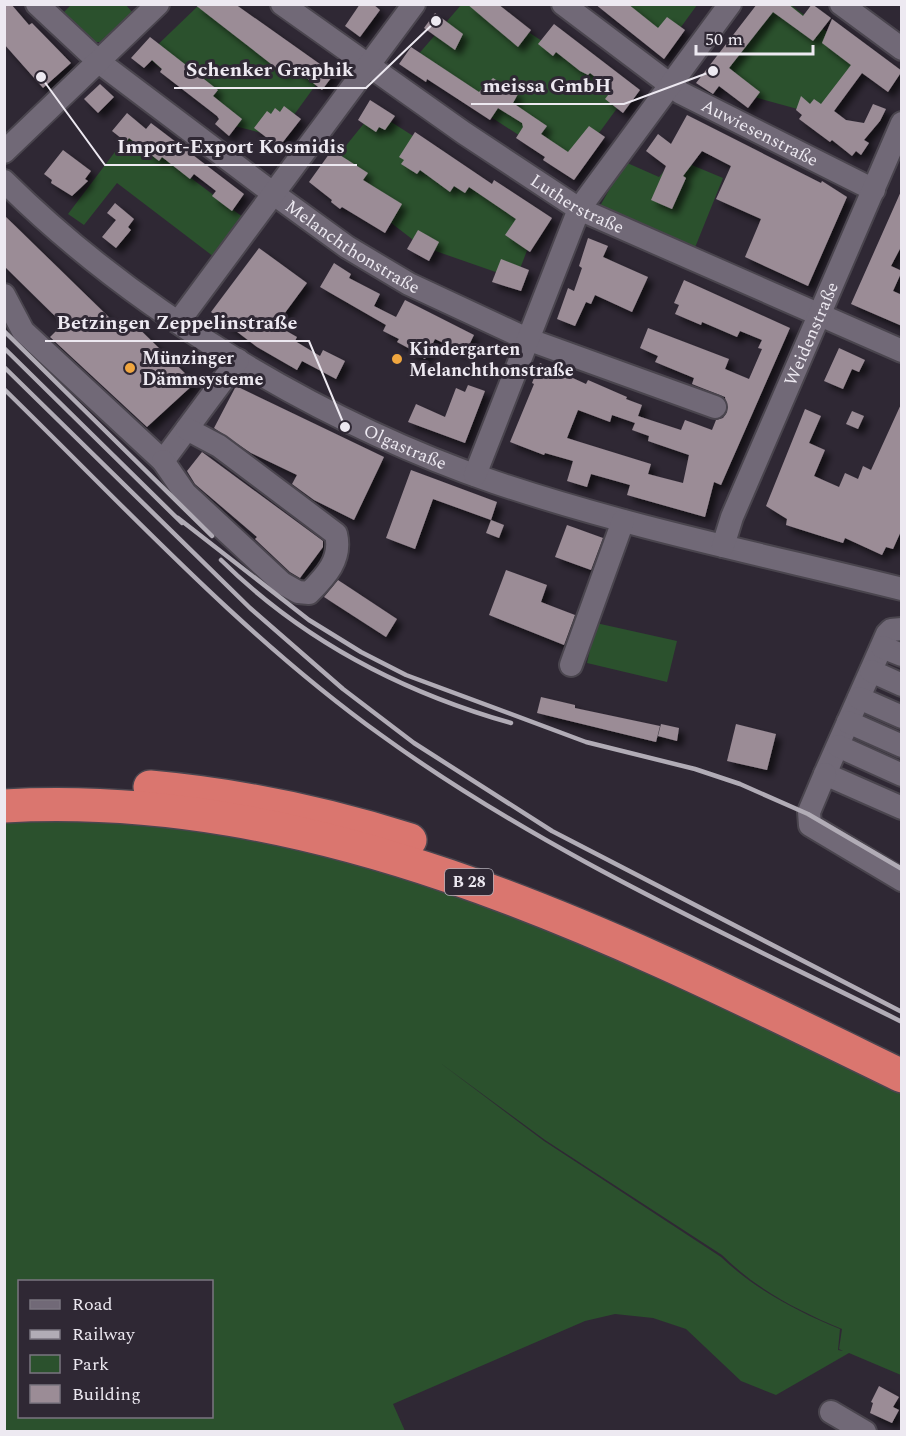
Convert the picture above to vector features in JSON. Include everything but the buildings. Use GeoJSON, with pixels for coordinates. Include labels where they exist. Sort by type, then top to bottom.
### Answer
{"type":"FeatureCollection","features":[{"type":"Feature","properties":{"kind":"highway","name":"B 28"},"geometry":{"type":"LineString","coordinates":[[4,784],[98,784],[198,791],[303,810],[374,828],[450,852],[569,897],[902,1052]]}},
{"type":"Feature","properties":{"kind":"highway","name":"B 28"},"geometry":{"type":"LineString","coordinates":[[4,806],[97,806],[182,813],[299,832],[389,856],[456,877],[564,919],[692,976],[902,1076]]}},
{"type":"Feature","properties":{"kind":"street","name":"Melanchthonstraße"},"geometry":{"type":"LineString","coordinates":[[37,4],[99,62],[274,194],[347,247],[409,284],[527,339],[715,407]]}},
{"type":"Feature","properties":{"kind":"street"},"geometry":{"type":"LineString","coordinates":[[4,152],[158,4]]}},
{"type":"Feature","properties":{"kind":"street","name":"Lutherstraße"},"geometry":{"type":"LineString","coordinates":[[282,4],[368,67],[579,209],[902,351]]}},
{"type":"Feature","properties":{"kind":"street"},"geometry":{"type":"LineString","coordinates":[[178,321],[414,4]]}},
{"type":"Feature","properties":{"kind":"street","name":"Auwiesenstraße"},"geometry":{"type":"LineString","coordinates":[[563,4],[669,86],[874,190]]}},
{"type":"Feature","properties":{"kind":"street"},"geometry":{"type":"LineString","coordinates":[[475,475],[579,209],[730,4]]}},
{"type":"Feature","properties":{"kind":"street"},"geometry":{"type":"LineString","coordinates":[[841,4],[902,50]]}},
{"type":"Feature","properties":{"kind":"street","name":"Weidenstraße"},"geometry":{"type":"LineString","coordinates":[[723,546],[732,517],[821,316],[902,123]]}},
{"type":"Feature","properties":{"kind":"street","name":"Olgastraße"},"geometry":{"type":"LineString","coordinates":[[4,181],[89,255],[178,321],[238,360],[378,434],[475,475],[624,521],[902,589]]}},
{"type":"Feature","properties":{"kind":"street"},"geometry":{"type":"LineString","coordinates":[[4,295],[23,331],[163,461],[185,493],[282,583],[298,592],[309,593],[334,565],[339,544],[336,534],[219,446],[187,429]]}},
{"type":"Feature","properties":{"kind":"street"},"geometry":{"type":"LineString","coordinates":[[163,461],[238,360]]}},
{"type":"Feature","properties":{"kind":"street"},"geometry":{"type":"LineString","coordinates":[[571,665],[624,521]]}},
{"type":"Feature","properties":{"kind":"street"},"geometry":{"type":"LineString","coordinates":[[902,629],[891,630],[892,651],[871,671],[808,812],[810,825],[902,880]]}},
{"type":"Feature","properties":{"kind":"street"},"geometry":{"type":"LineString","coordinates":[[871,671],[902,685]]}},
{"type":"Feature","properties":{"kind":"street"},"geometry":{"type":"LineString","coordinates":[[859,698],[902,717]]}},
{"type":"Feature","properties":{"kind":"street"},"geometry":{"type":"LineString","coordinates":[[848,722],[902,746]]}},
{"type":"Feature","properties":{"kind":"street"},"geometry":{"type":"LineString","coordinates":[[838,746],[902,775]]}},
{"type":"Feature","properties":{"kind":"street"},"geometry":{"type":"LineString","coordinates":[[825,774],[902,808]]}},
{"type":"Feature","properties":{"kind":"street"},"geometry":{"type":"LineString","coordinates":[[831,1412],[865,1431]]}},
{"type":"Feature","properties":{"kind":"green space"},"geometry":{"type":"Polygon","coordinates":[[[125,4],[133,13],[100,42],[95,42],[64,12],[71,5],[125,4]]]}},
{"type":"Feature","properties":{"kind":"green space"},"geometry":{"type":"Polygon","coordinates":[[[199,5],[320,79],[278,137],[227,124],[146,56],[199,5]]]}},
{"type":"Feature","properties":{"kind":"green space"},"geometry":{"type":"Polygon","coordinates":[[[461,5],[487,5],[626,96],[572,170],[410,64],[461,5]]]}},
{"type":"Feature","properties":{"kind":"green space"},"geometry":{"type":"Polygon","coordinates":[[[606,5],[697,5],[665,49],[606,5]]]}},
{"type":"Feature","properties":{"kind":"green space"},"geometry":{"type":"Polygon","coordinates":[[[770,5],[791,5],[869,63],[812,113],[747,95],[714,76],[770,5]]]}},
{"type":"Feature","properties":{"kind":"green space"},"geometry":{"type":"Polygon","coordinates":[[[374,111],[540,217],[516,279],[421,246],[377,212],[319,179],[374,111]]]}},
{"type":"Feature","properties":{"kind":"green space"},"geometry":{"type":"Polygon","coordinates":[[[130,132],[252,224],[222,263],[117,183],[84,225],[68,214],[130,132]]]}},
{"type":"Feature","properties":{"kind":"green space"},"geometry":{"type":"Polygon","coordinates":[[[675,158],[723,178],[694,250],[600,206],[625,162],[659,177],[675,158]]]}},
{"type":"Feature","properties":{"kind":"green space"},"geometry":{"type":"Polygon","coordinates":[[[596,623],[677,641],[667,682],[587,663],[596,623]]]}},
{"type":"Feature","properties":{"kind":"green space"},"geometry":{"type":"Polygon","coordinates":[[[36,815],[243,831],[498,902],[901,1088],[901,1375],[849,1353],[776,1395],[741,1381],[686,1329],[653,1318],[615,1314],[585,1321],[393,1404],[405,1431],[5,1431],[4,816],[36,815]],[[439,1062],[544,1141],[721,1257],[762,1290],[808,1315],[840,1329],[838,1350],[843,1351],[839,1349],[842,1329],[793,1306],[763,1288],[722,1255],[545,1140],[439,1062]]]}},
{"type":"Feature","properties":{"kind":"railway"},"geometry":{"type":"LineString","coordinates":[[4,331],[212,536]]}},
{"type":"Feature","properties":{"kind":"railway"},"geometry":{"type":"LineString","coordinates":[[4,348],[182,523]]}},
{"type":"Feature","properties":{"kind":"railway"},"geometry":{"type":"LineString","coordinates":[[4,367],[250,608],[343,689],[414,743],[552,831],[902,1012]]}},
{"type":"Feature","properties":{"kind":"railway"},"geometry":{"type":"LineString","coordinates":[[4,389],[186,570],[281,656],[381,735],[442,777],[569,853],[635,889],[902,1022]]}},
{"type":"Feature","properties":{"kind":"railway"},"geometry":{"type":"LineString","coordinates":[[178,518],[309,620],[361,652],[406,675],[586,742],[695,769],[740,784],[808,814],[902,869]]}},
{"type":"Feature","properties":{"kind":"railway"},"geometry":{"type":"LineString","coordinates":[[221,560],[285,615],[356,660],[431,696],[511,723]]}},
{"type":"Feature","properties":{"kind":"place","name":"Schenker Graphik"},"geometry":{"type":"Point","coordinates":[436,21]}},
{"type":"Feature","properties":{"kind":"place","name":"meissa GmbH"},"geometry":{"type":"Point","coordinates":[713,71]}},
{"type":"Feature","properties":{"kind":"place","name":"Import-Export Kosmidis"},"geometry":{"type":"Point","coordinates":[41,77]}},
{"type":"Feature","properties":{"kind":"place","name":"Kindergarten Melanchthonstraße"},"geometry":{"type":"Point","coordinates":[397,359]}},
{"type":"Feature","properties":{"kind":"place","name":"Münzinger Dämmsysteme"},"geometry":{"type":"Point","coordinates":[130,368]}},
{"type":"Feature","properties":{"kind":"place","name":"Betzingen Zeppelinstraße"},"geometry":{"type":"Point","coordinates":[345,427]}}]}
